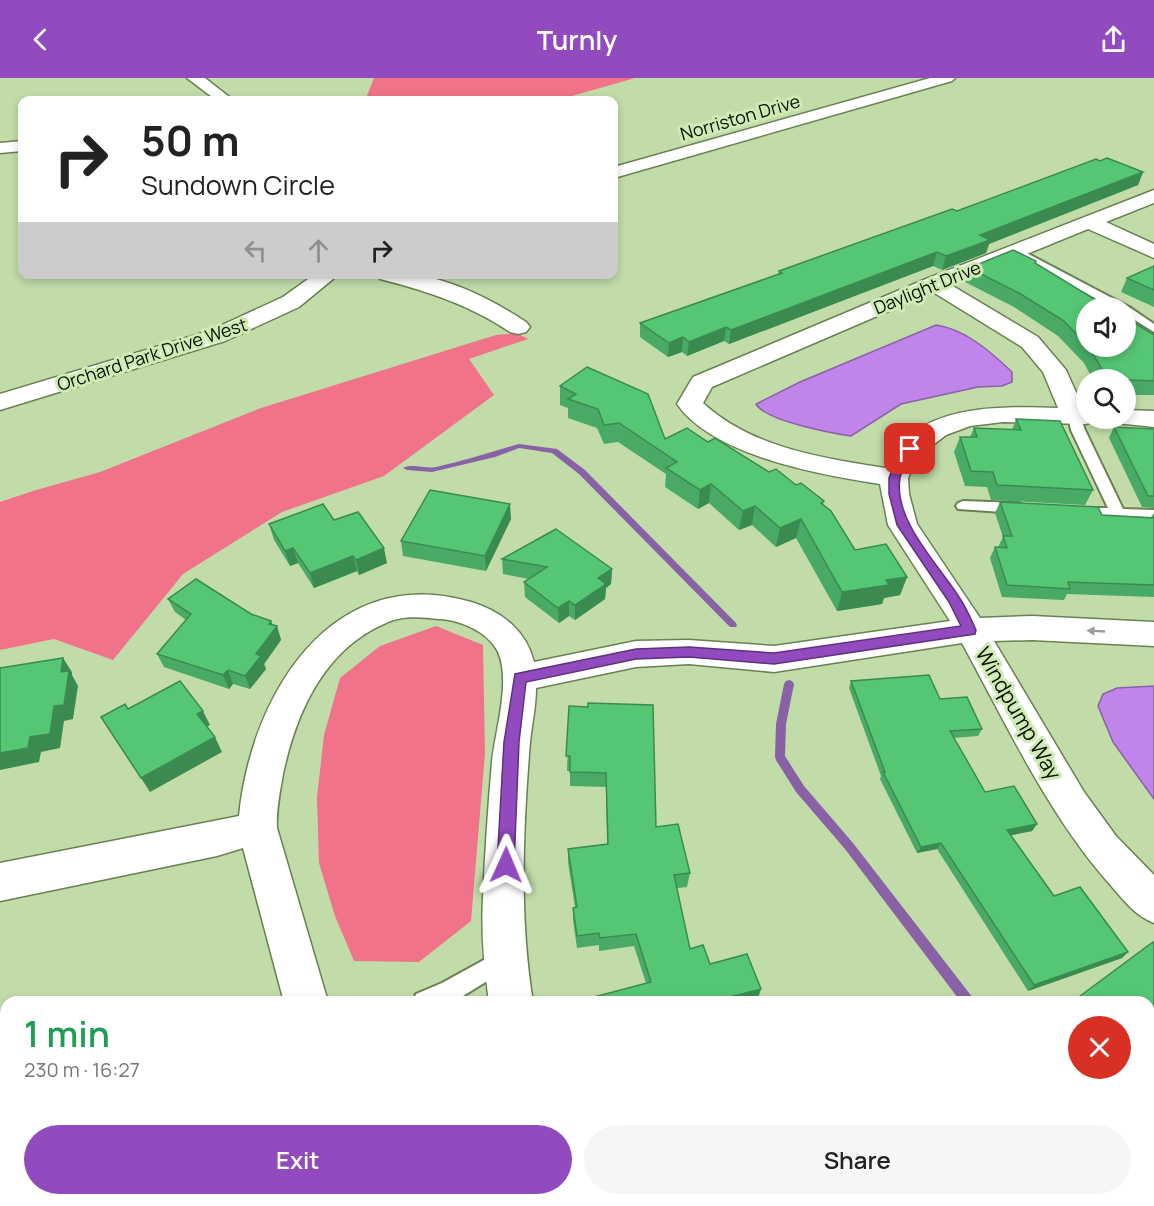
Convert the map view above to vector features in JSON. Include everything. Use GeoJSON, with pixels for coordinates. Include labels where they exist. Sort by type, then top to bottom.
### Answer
{"type":"FeatureCollection","features":[{"type":"Feature","properties":{"kind":"street"},"geometry":{"type":"LineString","coordinates":[[195,78],[220,96]]}},
{"type":"Feature","properties":{"kind":"street","name":"Norriston Drive"},"geometry":{"type":"LineString","coordinates":[[618,172],[947,78]]}},
{"type":"Feature","properties":{"kind":"street"},"geometry":{"type":"LineString","coordinates":[[0,148],[18,146]]}},
{"type":"Feature","properties":{"kind":"street","name":"Daylight Drive"},"geometry":{"type":"LineString","coordinates":[[673,380],[702,382],[934,284],[1154,196]]}},
{"type":"Feature","properties":{"kind":"street"},"geometry":{"type":"LineString","coordinates":[[1089,222],[1154,252]]}},
{"type":"Feature","properties":{"kind":"street","name":"Orchard Park Drive West"},"geometry":{"type":"LineString","coordinates":[[0,402],[217,336],[291,302],[322,279]]}},
{"type":"Feature","properties":{"kind":"street"},"geometry":{"type":"LineString","coordinates":[[409,279],[466,297],[518,327]]}},
{"type":"Feature","properties":{"kind":"street"},"geometry":{"type":"LineString","coordinates":[[934,284],[1030,342],[1054,370],[1076,409]]}},
{"type":"Feature","properties":{"kind":"street"},"geometry":{"type":"LineString","coordinates":[[702,382],[690,404],[710,423],[768,451],[821,466],[894,478],[910,449],[930,434],[965,419],[1003,414],[1076,416]]}},
{"type":"Feature","properties":{"kind":"street"},"geometry":{"type":"LineString","coordinates":[[1136,418],[1154,419]]}},
{"type":"Feature","properties":{"kind":"street","name":"Windpump Way"},"geometry":{"type":"LineString","coordinates":[[894,478],[895,494],[903,525],[954,600],[1071,804],[1102,848],[1154,904]]}},
{"type":"Feature","properties":{"kind":"street"},"geometry":{"type":"LineString","coordinates":[[305,996],[258,827],[270,742],[299,683],[333,641],[362,619],[377,612],[407,605],[443,606],[476,615],[502,634],[512,647],[520,678],[508,797],[504,958],[510,996]]}},
{"type":"Feature","properties":{"kind":"street"},"geometry":{"type":"LineString","coordinates":[[520,678],[636,654],[689,652],[774,658],[970,630],[1032,628],[1154,634]]}},
{"type":"Feature","properties":{"kind":"street"},"geometry":{"type":"LineString","coordinates":[[0,882],[217,839],[258,827]]}},
{"type":"Feature","properties":{"kind":"lane"},"geometry":{"type":"LineString","coordinates":[[1017,250],[1104,297]]}},
{"type":"Feature","properties":{"kind":"lane"},"geometry":{"type":"LineString","coordinates":[[1136,316],[1154,329]]}},
{"type":"Feature","properties":{"kind":"lane"},"geometry":{"type":"LineString","coordinates":[[1078,429],[1118,513]]}},
{"type":"Feature","properties":{"kind":"lane"},"geometry":{"type":"LineString","coordinates":[[963,506],[1036,509]]}},
{"type":"Feature","properties":{"kind":"lane"},"geometry":{"type":"LineString","coordinates":[[1058,510],[1154,514]]}},
{"type":"Feature","properties":{"kind":"lane"},"geometry":{"type":"LineString","coordinates":[[438,996],[504,958]]}},
{"type":"Feature","properties":{"kind":"shaded area"},"geometry":{"type":"Polygon","coordinates":[[[374,78],[635,78],[572,96],[367,96],[374,78]]]}},
{"type":"Feature","properties":{"kind":"shaded area"},"geometry":{"type":"Polygon","coordinates":[[[936,325],[957,331],[986,349],[1012,372],[1012,382],[1002,386],[978,387],[901,404],[851,436],[785,421],[772,416],[756,404],[800,382],[936,325]]]}},
{"type":"Feature","properties":{"kind":"shaded area"},"geometry":{"type":"Polygon","coordinates":[[[517,333],[528,339],[469,359],[494,395],[384,476],[282,512],[183,574],[113,660],[54,639],[0,650],[0,502],[100,472],[261,408],[496,335],[517,333]]]}},
{"type":"Feature","properties":{"kind":"shaded area"},"geometry":{"type":"Polygon","coordinates":[[[436,626],[483,645],[485,753],[471,921],[419,962],[354,961],[335,916],[319,863],[317,797],[324,735],[340,678],[380,646],[436,626]]]}},
{"type":"Feature","properties":{"kind":"shaded area"},"geometry":{"type":"Polygon","coordinates":[[[1154,686],[1154,799],[1113,742],[1098,706],[1103,694],[1117,688],[1154,686]]]}},
{"type":"Feature","properties":{"kind":"building"},"geometry":{"type":"Polygon","coordinates":[[[1107,158],[1143,172],[980,235],[990,240],[946,256],[937,252],[731,330],[726,327],[689,342],[683,337],[669,343],[640,323],[952,209],[957,211],[1096,159],[1100,161],[1107,158]]]}},
{"type":"Feature","properties":{"kind":"building"},"geometry":{"type":"Polygon","coordinates":[[[1013,250],[1036,261],[1035,263],[1091,297],[1076,297],[1076,334],[1064,321],[1019,293],[969,268],[1013,250]]]}},
{"type":"Feature","properties":{"kind":"building"},"geometry":{"type":"Polygon","coordinates":[[[1154,266],[1154,290],[1127,278],[1154,266]]]}},
{"type":"Feature","properties":{"kind":"building"},"geometry":{"type":"Polygon","coordinates":[[[1136,324],[1154,335],[1154,381],[1136,380],[1136,369],[1102,369],[1095,357],[1136,357],[1136,324]]]}},
{"type":"Feature","properties":{"kind":"building"},"geometry":{"type":"Polygon","coordinates":[[[587,367],[648,394],[665,439],[687,428],[708,442],[715,438],[769,472],[776,469],[796,485],[801,483],[824,501],[821,503],[831,511],[855,550],[886,544],[907,577],[886,580],[889,585],[842,592],[801,519],[780,528],[755,506],[743,511],[711,484],[700,490],[666,468],[677,462],[619,423],[604,425],[598,409],[568,399],[576,394],[560,386],[587,367]]]}},
{"type":"Feature","properties":{"kind":"building"},"geometry":{"type":"Polygon","coordinates":[[[1016,419],[1060,421],[1093,490],[997,485],[993,472],[971,471],[960,437],[977,437],[974,428],[1021,430],[1016,419]]]}},
{"type":"Feature","properties":{"kind":"building"},"geometry":{"type":"Polygon","coordinates":[[[1115,429],[1154,429],[1154,496],[1148,496],[1115,429]]]}},
{"type":"Feature","properties":{"kind":"building"},"geometry":{"type":"Polygon","coordinates":[[[430,490],[510,504],[485,556],[401,541],[430,490]]]}},
{"type":"Feature","properties":{"kind":"building"},"geometry":{"type":"Polygon","coordinates":[[[1000,502],[1098,507],[1102,515],[1154,518],[1154,585],[1068,582],[1070,589],[1007,585],[995,547],[1007,548],[1003,536],[1012,536],[1000,502]]]}},
{"type":"Feature","properties":{"kind":"building"},"geometry":{"type":"Polygon","coordinates":[[[323,504],[334,520],[358,512],[384,548],[356,560],[353,556],[310,573],[293,548],[285,551],[269,524],[323,504]]]}},
{"type":"Feature","properties":{"kind":"building"},"geometry":{"type":"Polygon","coordinates":[[[556,529],[612,569],[598,578],[606,584],[575,605],[569,601],[558,608],[524,582],[547,567],[502,559],[556,529]]]}},
{"type":"Feature","properties":{"kind":"building"},"geometry":{"type":"Polygon","coordinates":[[[196,579],[251,614],[271,621],[269,624],[277,626],[256,654],[261,656],[245,676],[228,670],[223,675],[157,654],[191,614],[168,599],[196,579]]]}},
{"type":"Feature","properties":{"kind":"building"},"geometry":{"type":"Polygon","coordinates":[[[63,658],[61,672],[69,671],[64,705],[54,706],[50,734],[30,737],[28,748],[0,753],[0,668],[63,658]]]}},
{"type":"Feature","properties":{"kind":"building"},"geometry":{"type":"Polygon","coordinates":[[[929,675],[940,699],[967,697],[982,729],[950,731],[985,792],[1014,786],[1037,824],[1007,830],[1054,896],[1080,887],[1128,952],[1034,985],[941,843],[921,847],[883,772],[885,772],[851,681],[929,675]]]}},
{"type":"Feature","properties":{"kind":"building"},"geometry":{"type":"Polygon","coordinates":[[[180,681],[203,711],[197,714],[215,737],[141,778],[101,717],[125,704],[128,709],[180,681]]]}},
{"type":"Feature","properties":{"kind":"building"},"geometry":{"type":"Polygon","coordinates":[[[588,703],[653,705],[656,827],[678,824],[690,873],[674,875],[690,949],[703,945],[710,964],[747,954],[761,989],[734,996],[598,996],[651,982],[636,934],[600,938],[599,933],[577,936],[573,908],[577,907],[568,849],[608,844],[606,773],[570,772],[570,756],[566,756],[569,706],[588,707],[588,703]]]}},
{"type":"Feature","properties":{"kind":"building"},"geometry":{"type":"Polygon","coordinates":[[[1153,942],[1154,943],[1154,996],[1080,996],[1153,942]]]}},
{"type":"Feature","properties":{"kind":"waterway"},"geometry":{"type":"LineString","coordinates":[[407,468],[432,470],[519,446],[554,451],[582,472],[733,625]]}},
{"type":"Feature","properties":{"kind":"waterway"},"geometry":{"type":"LineString","coordinates":[[789,684],[781,724],[780,757],[800,789],[849,846],[964,996]]}},
{"type":"Feature","properties":{"kind":"route"},"geometry":{"type":"LineString","coordinates":[[506,865],[512,742],[520,678],[636,654],[689,652],[774,658],[970,630],[954,600],[913,543],[903,525],[895,494],[894,478],[910,449]]}}]}
